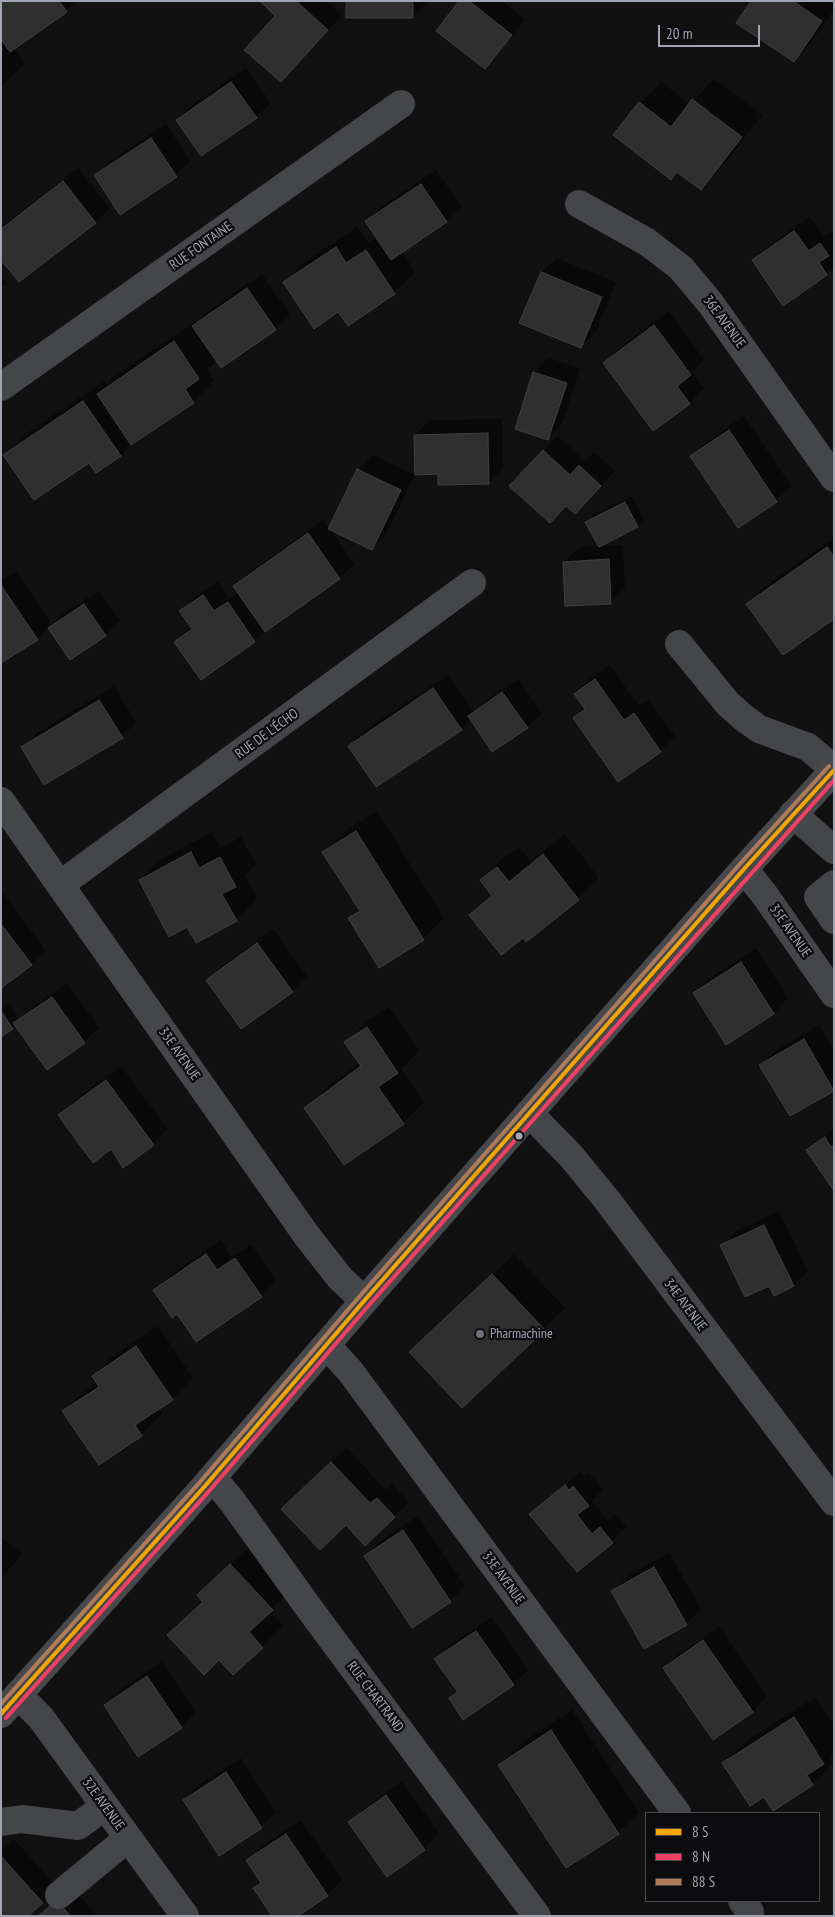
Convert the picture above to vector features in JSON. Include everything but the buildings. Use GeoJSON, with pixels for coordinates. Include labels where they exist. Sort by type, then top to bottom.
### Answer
{"type":"FeatureCollection","features":[{"type":"Feature","properties":{"kind":"main road"},"geometry":{"type":"LineString","coordinates":[[10,1705],[213,1478],[364,1301],[834,769]]}},
{"type":"Feature","properties":{"kind":"street","name":"RUE FONTAINE"},"geometry":{"type":"LineString","coordinates":[[1,388],[401,104]]}},
{"type":"Feature","properties":{"kind":"street","name":"36E AVENUE"},"geometry":{"type":"LineString","coordinates":[[579,204],[665,254],[691,279],[712,304],[834,478]]}},
{"type":"Feature","properties":{"kind":"street","name":"RUE DE L'ÉCHO"},"geometry":{"type":"LineString","coordinates":[[61,884],[472,583]]}},
{"type":"Feature","properties":{"kind":"street"},"geometry":{"type":"LineString","coordinates":[[680,644],[728,704],[744,718],[759,729],[808,747],[834,769]]}},
{"type":"Feature","properties":{"kind":"street","name":"33E AVENUE"},"geometry":{"type":"LineString","coordinates":[[1,801],[307,1236],[340,1278],[364,1301]]}},
{"type":"Feature","properties":{"kind":"street"},"geometry":{"type":"LineString","coordinates":[[793,814],[834,850]]}},
{"type":"Feature","properties":{"kind":"street","name":"35E AVENUE"},"geometry":{"type":"LineString","coordinates":[[744,869],[834,994]]}},
{"type":"Feature","properties":{"kind":"street"},"geometry":{"type":"LineString","coordinates":[[783,922],[826,891],[834,920]]}},
{"type":"Feature","properties":{"kind":"street","name":"34E AVENUE"},"geometry":{"type":"LineString","coordinates":[[530,1114],[570,1156],[607,1200],[834,1502]]}},
{"type":"Feature","properties":{"kind":"street","name":"33E AVENUE"},"geometry":{"type":"LineString","coordinates":[[327,1346],[350,1371],[676,1812]]}},
{"type":"Feature","properties":{"kind":"street","name":"RUE CHARTRAND"},"geometry":{"type":"LineString","coordinates":[[213,1478],[232,1501],[537,1916]]}},
{"type":"Feature","properties":{"kind":"street","name":"32E AVENUE"},"geometry":{"type":"LineString","coordinates":[[10,1705],[41,1718],[184,1916]]}},
{"type":"Feature","properties":{"kind":"street"},"geometry":{"type":"LineString","coordinates":[[1,1822],[22,1819],[78,1826],[105,1806]]}},
{"type":"Feature","properties":{"kind":"street"},"geometry":{"type":"LineString","coordinates":[[59,1895],[128,1838]]}},
{"type":"Feature","properties":{"kind":"transit line"},"geometry":{"type":"LineString","coordinates":[[1,1704],[200,1482],[359,1297],[739,865],[829,766]]}},
{"type":"Feature","properties":{"kind":"transit line"},"geometry":{"type":"LineString","coordinates":[[1,1714],[205,1486],[364,1301],[744,869],[834,770]]}},
{"type":"Feature","properties":{"kind":"transit line"},"geometry":{"type":"LineString","coordinates":[[6,1718],[210,1490],[369,1305],[834,780]]}},
{"type":"Feature","properties":{"kind":"place","name":"Pharmachine"},"geometry":{"type":"Point","coordinates":[480,1334]}}]}
